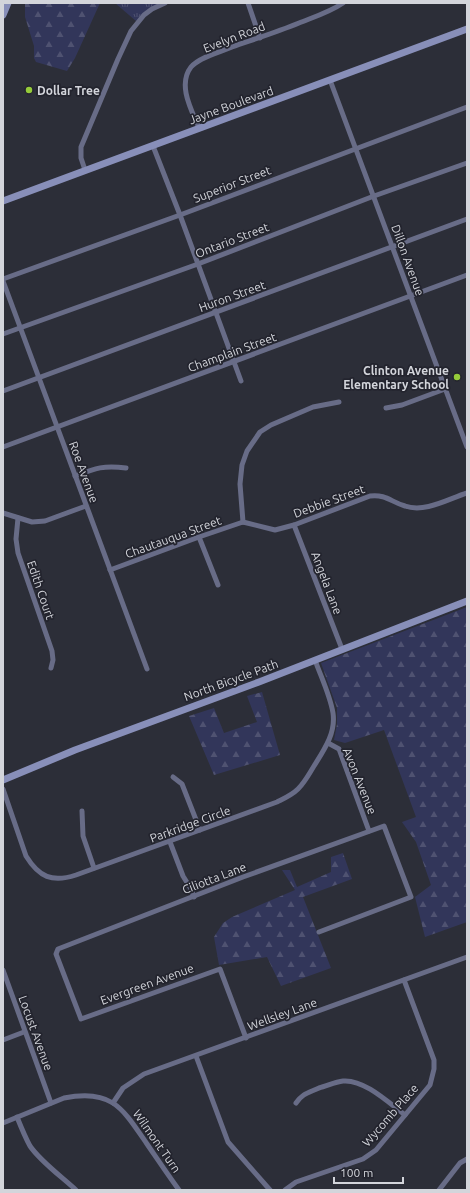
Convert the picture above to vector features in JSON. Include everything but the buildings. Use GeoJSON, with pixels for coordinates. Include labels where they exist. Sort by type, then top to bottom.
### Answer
{"type":"FeatureCollection","features":[{"type":"Feature","properties":{"kind":"street"},"geometry":{"type":"LineString","coordinates":[[3,15],[8,3]]}},
{"type":"Feature","properties":{"kind":"street"},"geometry":{"type":"LineString","coordinates":[[85,170],[81,158],[81,147],[118,59],[136,24],[152,8],[165,3]]}},
{"type":"Feature","properties":{"kind":"street"},"geometry":{"type":"LineString","coordinates":[[248,3],[260,38]]}},
{"type":"Feature","properties":{"kind":"street","name":"Evelyn Road"},"geometry":{"type":"LineString","coordinates":[[199,128],[188,103],[186,92],[186,82],[191,67],[211,55],[321,14],[343,3]]}},
{"type":"Feature","properties":{"kind":"street","name":"Jayne Boulevard"},"geometry":{"type":"LineString","coordinates":[[3,201],[467,29]]}},
{"type":"Feature","properties":{"kind":"street","name":"Dillon Avenue"},"geometry":{"type":"LineString","coordinates":[[330,80],[467,447]]}},
{"type":"Feature","properties":{"kind":"street","name":"Superior Street"},"geometry":{"type":"LineString","coordinates":[[3,280],[467,107]]}},
{"type":"Feature","properties":{"kind":"street"},"geometry":{"type":"LineString","coordinates":[[153,146],[241,381]]}},
{"type":"Feature","properties":{"kind":"street","name":"Ontario Street"},"geometry":{"type":"LineString","coordinates":[[3,334],[198,264],[374,196],[467,163]]}},
{"type":"Feature","properties":{"kind":"street","name":"Huron Street"},"geometry":{"type":"LineString","coordinates":[[3,391],[467,219]]}},
{"type":"Feature","properties":{"kind":"street","name":"Champlain Street"},"geometry":{"type":"LineString","coordinates":[[3,447],[467,275]]}},
{"type":"Feature","properties":{"kind":"street","name":"Roe Avenue"},"geometry":{"type":"LineString","coordinates":[[3,280],[147,669]]}},
{"type":"Feature","properties":{"kind":"street"},"geometry":{"type":"LineString","coordinates":[[386,408],[402,405],[446,389]]}},
{"type":"Feature","properties":{"kind":"street"},"geometry":{"type":"LineString","coordinates":[[243,522],[240,484],[242,465],[247,451],[260,432],[271,425],[313,407],[339,402]]}},
{"type":"Feature","properties":{"kind":"street"},"geometry":{"type":"LineString","coordinates":[[75,476],[100,467],[111,466],[126,468]]}},
{"type":"Feature","properties":{"kind":"street","name":"Debbie Street"},"geometry":{"type":"LineString","coordinates":[[243,522],[275,530],[294,525],[370,496],[381,496],[404,506],[421,508],[467,492]]}},
{"type":"Feature","properties":{"kind":"street"},"geometry":{"type":"LineString","coordinates":[[3,513],[32,522],[45,522],[86,506]]}},
{"type":"Feature","properties":{"kind":"street","name":"Edith Court"},"geometry":{"type":"LineString","coordinates":[[18,518],[16,539],[18,553],[52,651],[53,660],[51,668]]}},
{"type":"Feature","properties":{"kind":"street","name":"Chautauqua Street"},"geometry":{"type":"LineString","coordinates":[[110,570],[243,522]]}},
{"type":"Feature","properties":{"kind":"street","name":"Angela Lane"},"geometry":{"type":"LineString","coordinates":[[294,525],[342,649]]}},
{"type":"Feature","properties":{"kind":"street"},"geometry":{"type":"LineString","coordinates":[[199,537],[218,585]]}},
{"type":"Feature","properties":{"kind":"street","name":"North Bicycle Path"},"geometry":{"type":"LineString","coordinates":[[3,780],[114,735],[467,602]]}},
{"type":"Feature","properties":{"kind":"street","name":"Parkridge Circle"},"geometry":{"type":"LineString","coordinates":[[3,789],[26,856],[38,871],[52,878],[60,879],[76,875],[170,842],[277,802],[288,796],[304,783],[328,743],[333,723],[333,713],[315,660]]}},
{"type":"Feature","properties":{"kind":"street","name":"Avon Avenue"},"geometry":{"type":"LineString","coordinates":[[328,743],[339,749],[369,831]]}},
{"type":"Feature","properties":{"kind":"street"},"geometry":{"type":"LineString","coordinates":[[173,777],[182,784],[200,830]]}},
{"type":"Feature","properties":{"kind":"street"},"geometry":{"type":"LineString","coordinates":[[82,811],[83,836],[94,868]]}},
{"type":"Feature","properties":{"kind":"street","name":"Ciliotta Lane"},"geometry":{"type":"LineString","coordinates":[[81,1019],[56,954],[58,949],[149,913],[384,826],[411,897],[319,932]]}},
{"type":"Feature","properties":{"kind":"street"},"geometry":{"type":"LineString","coordinates":[[170,842],[183,876],[194,897]]}},
{"type":"Feature","properties":{"kind":"street","name":"Wellsley Lane"},"geometry":{"type":"LineString","coordinates":[[113,1103],[123,1088],[144,1074],[467,957]]}},
{"type":"Feature","properties":{"kind":"street","name":"Evergreen Avenue"},"geometry":{"type":"LineString","coordinates":[[81,1019],[220,968],[246,1038]]}},
{"type":"Feature","properties":{"kind":"street","name":"Locust Avenue"},"geometry":{"type":"LineString","coordinates":[[3,970],[24,1032],[51,1103]]}},
{"type":"Feature","properties":{"kind":"street","name":"Wycomb Place"},"geometry":{"type":"LineString","coordinates":[[285,1190],[296,1182],[356,1162],[368,1156],[383,1143],[430,1085],[434,1069],[432,1056],[404,980]]}},
{"type":"Feature","properties":{"kind":"street"},"geometry":{"type":"LineString","coordinates":[[3,1040],[24,1032]]}},
{"type":"Feature","properties":{"kind":"street"},"geometry":{"type":"LineString","coordinates":[[196,1056],[228,1142],[270,1190]]}},
{"type":"Feature","properties":{"kind":"street"},"geometry":{"type":"LineString","coordinates":[[296,1103],[301,1095],[334,1083],[352,1081],[366,1087],[405,1115]]}},
{"type":"Feature","properties":{"kind":"street","name":"Wilmont Turn"},"geometry":{"type":"LineString","coordinates":[[3,1123],[64,1098],[82,1095],[99,1097],[113,1103],[128,1115],[179,1190]]}},
{"type":"Feature","properties":{"kind":"street"},"geometry":{"type":"LineString","coordinates":[[17,1117],[25,1136],[38,1155],[76,1190]]}},
{"type":"Feature","properties":{"kind":"street"},"geometry":{"type":"LineString","coordinates":[[439,1190],[460,1163],[467,1159]]}},
{"type":"Feature","properties":{"kind":"green space"},"geometry":{"type":"Polygon","coordinates":[[[25,3],[100,3],[75,58],[67,71],[36,62],[34,58],[34,46],[25,17],[25,3]]]}},
{"type":"Feature","properties":{"kind":"green space"},"geometry":{"type":"Polygon","coordinates":[[[115,3],[160,3],[136,21],[115,3]]]}},
{"type":"Feature","properties":{"kind":"green space"},"geometry":{"type":"Polygon","coordinates":[[[467,607],[467,922],[425,937],[415,897],[431,885],[416,842],[402,822],[416,817],[384,730],[345,743],[334,740],[337,724],[337,708],[321,663],[467,607]]]}},
{"type":"Feature","properties":{"kind":"green space"},"geometry":{"type":"Polygon","coordinates":[[[262,692],[280,755],[214,775],[189,716],[214,708],[224,733],[257,722],[247,696],[262,692]]]}},
{"type":"Feature","properties":{"kind":"green space"},"geometry":{"type":"Polygon","coordinates":[[[343,853],[352,879],[303,897],[331,968],[281,986],[267,957],[219,965],[214,937],[223,923],[232,917],[295,890],[282,870],[290,870],[297,887],[331,872],[331,857],[343,853]]]}},
{"type":"Feature","properties":{"kind":"place","name":"Dollar Tree"},"geometry":{"type":"Point","coordinates":[29,90]}},
{"type":"Feature","properties":{"kind":"place","name":"Clinton Avenue Elementary School"},"geometry":{"type":"Point","coordinates":[457,377]}}]}
